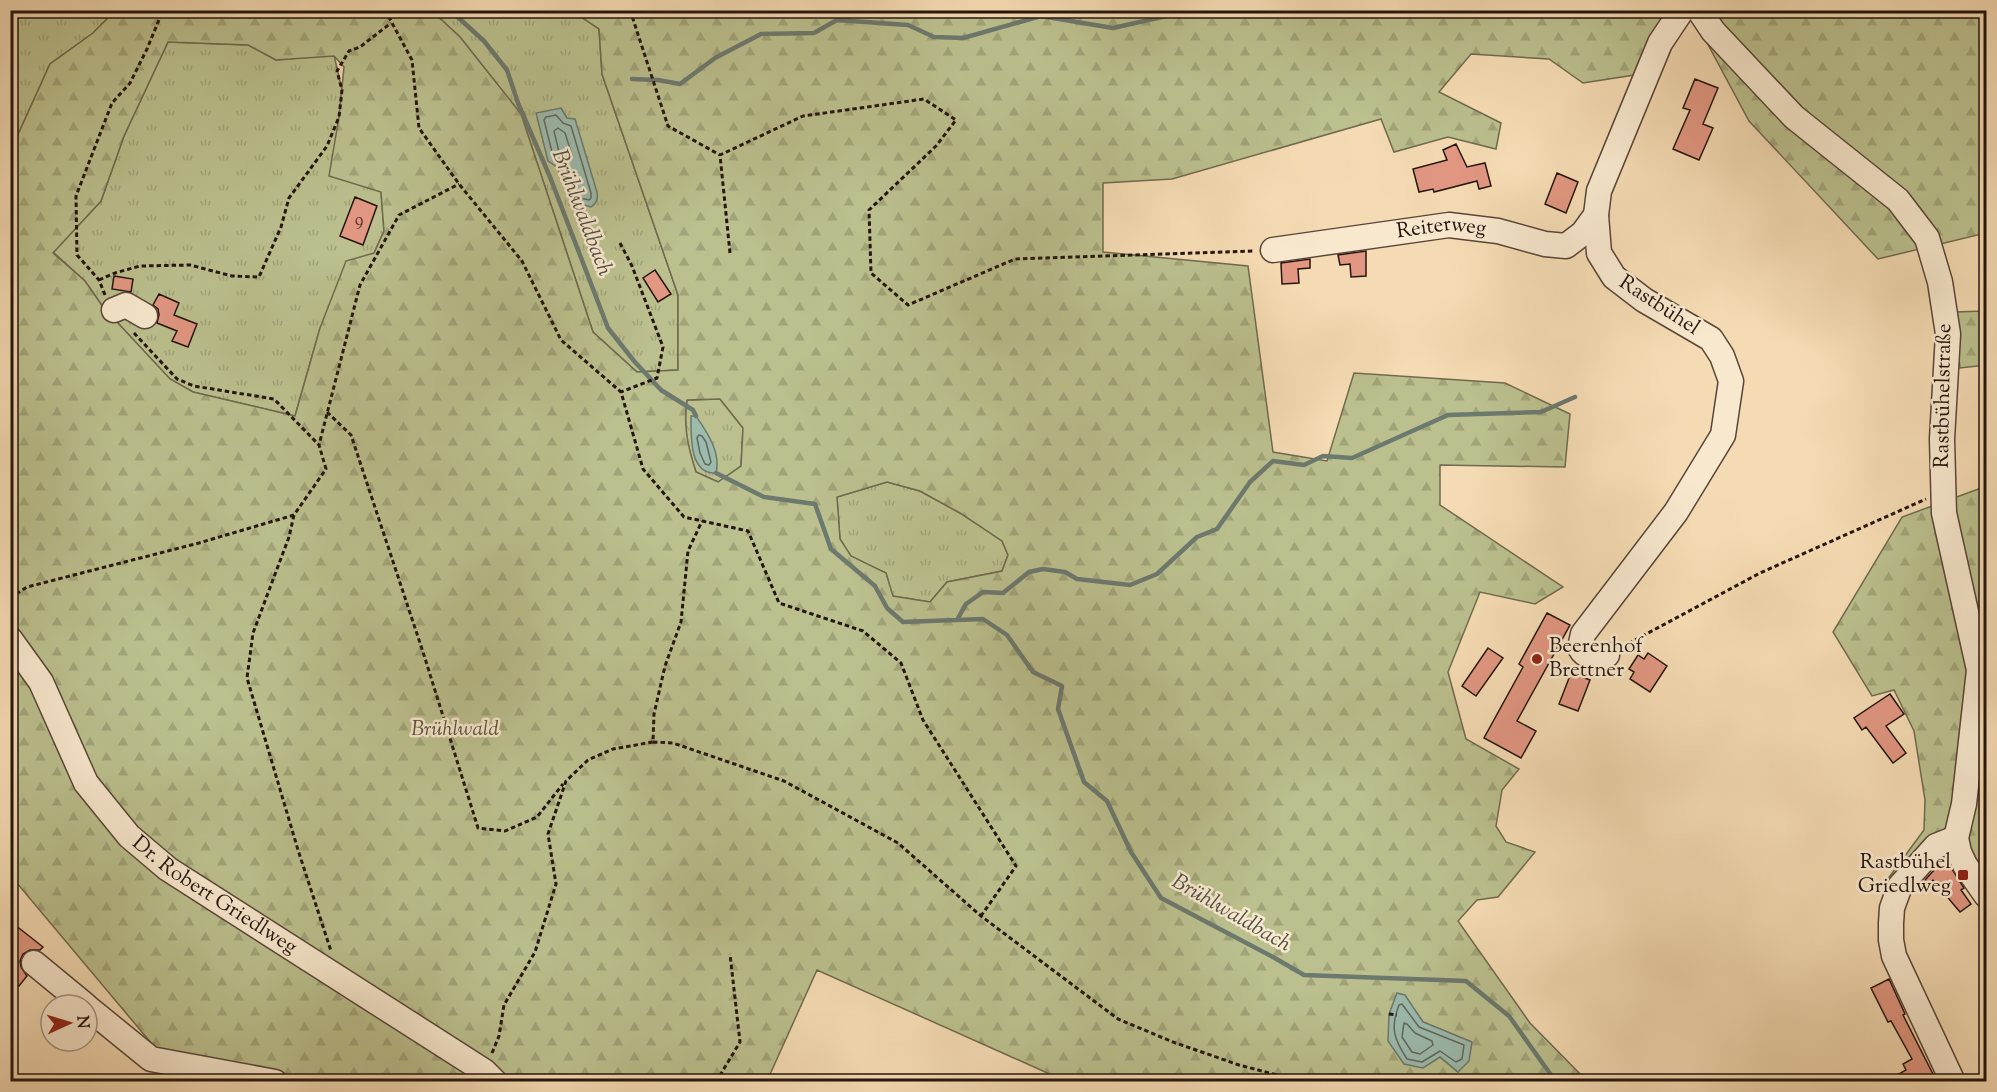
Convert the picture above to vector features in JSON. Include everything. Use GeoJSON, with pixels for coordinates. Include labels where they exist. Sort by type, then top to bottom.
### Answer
{"type":"FeatureCollection","features":[{"type":"Feature","properties":{"kind":"street","name":"Rastbühel"},"geometry":{"type":"LineString","coordinates":[[1607,655],[1595,657],[1582,652],[1580,648],[1583,634],[1676,512],[1723,435],[1731,381],[1722,356],[1711,339],[1644,300],[1614,277],[1599,253],[1596,215],[1599,191],[1660,43],[1682,10]]}},
{"type":"Feature","properties":{"kind":"street","name":"Rastbühelstraße"},"geometry":{"type":"LineString","coordinates":[[1700,10],[1713,31],[1794,117],[1898,200],[1927,238],[1940,282],[1948,334],[1942,439],[1944,513],[1978,670],[1964,804],[1956,838]]}},
{"type":"Feature","properties":{"kind":"street","name":"Reiterweg"},"geometry":{"type":"LineString","coordinates":[[1273,250],[1449,225],[1498,231],[1545,244],[1566,246],[1583,233],[1596,215]]}},
{"type":"Feature","properties":{"kind":"street"},"geometry":{"type":"LineString","coordinates":[[114,310],[126,305],[145,316]]}},
{"type":"Feature","properties":{"kind":"street","name":"Dr. Robert Griedlweg"},"geometry":{"type":"LineString","coordinates":[[10,639],[42,682],[86,783],[129,836],[168,869],[490,1076]]}},
{"type":"Feature","properties":{"kind":"street"},"geometry":{"type":"LineString","coordinates":[[1953,1082],[1894,956],[1891,940],[1892,909],[1900,886],[1936,846],[1956,838],[1965,865],[1986,895]]}},
{"type":"Feature","properties":{"kind":"street"},"geometry":{"type":"LineString","coordinates":[[34,963],[70,993]]}},
{"type":"Feature","properties":{"kind":"street"},"geometry":{"type":"LineString","coordinates":[[99,1017],[151,1059],[275,1082]]}},
{"type":"Feature","properties":{"kind":"path"},"geometry":{"type":"LineString","coordinates":[[163,10],[147,50],[130,83],[112,103],[76,196],[77,255],[99,280],[114,310],[177,379],[194,386],[274,399],[319,445],[326,469],[294,514],[289,537],[253,633],[247,678],[298,850],[332,953]]}},
{"type":"Feature","properties":{"kind":"path"},"geometry":{"type":"LineString","coordinates":[[385,10],[412,60],[419,128],[459,183],[522,261],[561,340],[621,392],[643,469],[684,517],[748,531],[779,603],[863,632],[900,663],[923,720],[1016,866],[981,916]]}},
{"type":"Feature","properties":{"kind":"path"},"geometry":{"type":"LineString","coordinates":[[630,10],[668,126],[720,155]]}},
{"type":"Feature","properties":{"kind":"path"},"geometry":{"type":"LineString","coordinates":[[99,280],[140,266],[190,265],[232,276],[259,277],[281,227],[289,198],[327,146],[339,117],[342,90],[337,70],[349,51],[360,47],[391,23]]}},
{"type":"Feature","properties":{"kind":"path"},"geometry":{"type":"LineString","coordinates":[[720,155],[803,116],[924,99],[956,120],[936,146],[869,210],[871,273],[908,305],[1015,259],[1273,250]]}},
{"type":"Feature","properties":{"kind":"path"},"geometry":{"type":"LineString","coordinates":[[720,155],[729,253]]}},
{"type":"Feature","properties":{"kind":"path"},"geometry":{"type":"LineString","coordinates":[[319,445],[360,285],[399,214],[459,183]]}},
{"type":"Feature","properties":{"kind":"path"},"geometry":{"type":"LineString","coordinates":[[620,243],[632,266],[663,347],[657,378],[621,392]]}},
{"type":"Feature","properties":{"kind":"path"},"geometry":{"type":"LineString","coordinates":[[327,412],[351,435],[423,652],[477,828],[505,831],[537,817],[566,781],[588,760],[613,749],[653,742],[674,743],[784,781],[898,843],[981,916],[1118,1019],[1173,1042],[1239,1065],[1304,1082]]}},
{"type":"Feature","properties":{"kind":"path"},"geometry":{"type":"LineString","coordinates":[[1607,655],[1760,573],[1943,491]]}},
{"type":"Feature","properties":{"kind":"path"},"geometry":{"type":"LineString","coordinates":[[10,597],[27,587],[199,543],[294,514]]}},
{"type":"Feature","properties":{"kind":"path"},"geometry":{"type":"LineString","coordinates":[[653,742],[654,714],[666,666],[681,622],[688,551],[702,521]]}},
{"type":"Feature","properties":{"kind":"path"},"geometry":{"type":"LineString","coordinates":[[490,1076],[504,1005],[535,952],[556,884],[548,834],[566,781]]}},
{"type":"Feature","properties":{"kind":"path"},"geometry":{"type":"LineString","coordinates":[[716,1082],[740,1042],[730,954]]}},
{"type":"Feature","properties":{"kind":"path"},"geometry":{"type":"LineString","coordinates":[[1389,1014],[1397,1015]]}},
{"type":"Feature","properties":{"kind":"green space"},"geometry":{"type":"Polygon","coordinates":[[[11,11],[115,11],[93,33],[50,64],[11,150],[11,11]]]}},
{"type":"Feature","properties":{"kind":"green space","name":"Brühlwald"},"geometry":{"type":"Polygon","coordinates":[[[115,11],[432,11],[460,37],[521,114],[593,332],[637,372],[678,370],[678,295],[602,74],[599,29],[572,11],[1667,11],[1641,74],[1583,83],[1549,59],[1471,54],[1439,92],[1501,123],[1496,149],[1448,137],[1394,152],[1381,119],[1172,179],[1103,183],[1103,252],[1248,266],[1273,452],[1327,461],[1354,373],[1505,383],[1570,414],[1565,467],[1440,465],[1440,505],[1563,587],[1535,604],[1480,592],[1448,672],[1466,739],[1519,769],[1502,790],[1496,826],[1506,842],[1535,852],[1498,897],[1477,900],[1458,921],[1530,1023],[1587,1081],[1063,1081],[817,970],[767,1081],[183,1081],[11,876],[11,150],[50,64],[93,33],[115,11]],[[168,42],[124,136],[101,201],[53,253],[85,281],[103,307],[170,379],[193,392],[295,416],[320,328],[346,261],[374,253],[384,231],[381,192],[329,176],[339,117],[344,67],[334,56],[276,60],[248,45],[168,42]],[[720,399],[687,400],[687,436],[696,472],[718,482],[741,466],[743,428],[720,399]],[[887,482],[837,497],[840,539],[851,556],[886,573],[893,596],[930,602],[947,582],[1002,571],[1008,555],[1002,541],[960,513],[920,491],[887,482]],[[1405,996],[1440,1057],[1458,1072],[1471,1042],[1423,1022],[1405,996]]]}},
{"type":"Feature","properties":{"kind":"green space"},"geometry":{"type":"Polygon","coordinates":[[[432,11],[572,11],[599,29],[602,74],[678,295],[678,370],[637,372],[593,332],[521,114],[460,37],[432,11]]]}},
{"type":"Feature","properties":{"kind":"green space"},"geometry":{"type":"Polygon","coordinates":[[[1690,11],[1986,11],[1986,233],[1878,259],[1749,121],[1690,11]]]}},
{"type":"Feature","properties":{"kind":"green space"},"geometry":{"type":"Polygon","coordinates":[[[168,42],[249,45],[276,60],[334,55],[342,90],[339,117],[381,192],[384,231],[374,253],[320,328],[295,416],[193,392],[170,379],[103,307],[85,281],[53,252],[101,201],[124,136],[168,42]]]}},
{"type":"Feature","properties":{"kind":"green space"},"geometry":{"type":"Polygon","coordinates":[[[1986,311],[1986,365],[1960,368],[1954,312],[1986,311]]]}},
{"type":"Feature","properties":{"kind":"green space"},"geometry":{"type":"Polygon","coordinates":[[[720,399],[743,428],[741,466],[718,482],[696,472],[688,445],[685,419],[687,400],[720,399]]]}},
{"type":"Feature","properties":{"kind":"green space"},"geometry":{"type":"Polygon","coordinates":[[[887,482],[920,491],[960,513],[1002,541],[1008,555],[1002,571],[947,582],[930,602],[892,596],[886,573],[851,557],[840,539],[837,497],[887,482]]]}},
{"type":"Feature","properties":{"kind":"green space"},"geometry":{"type":"Polygon","coordinates":[[[1984,487],[1986,493],[1986,880],[1958,832],[1881,916],[1887,880],[1924,830],[1925,800],[1914,731],[1894,690],[1872,696],[1833,632],[1902,517],[1984,487]]]}},
{"type":"Feature","properties":{"kind":"water"},"geometry":{"type":"Polygon","coordinates":[[[561,108],[567,118],[575,119],[597,192],[597,201],[591,207],[572,202],[557,167],[548,161],[536,113],[561,108]]]}},
{"type":"Feature","properties":{"kind":"water"},"geometry":{"type":"Polygon","coordinates":[[[691,416],[696,416],[712,443],[717,457],[716,473],[707,472],[696,461],[692,443],[691,416]]]}},
{"type":"Feature","properties":{"kind":"water"},"geometry":{"type":"Polygon","coordinates":[[[1397,993],[1405,995],[1423,1022],[1472,1042],[1469,1061],[1458,1072],[1440,1057],[1423,1068],[1404,1064],[1388,1041],[1389,1014],[1397,993]]]}},
{"type":"Feature","properties":{"kind":"building"},"geometry":{"type":"Polygon","coordinates":[[[1695,79],[1718,88],[1703,124],[1713,128],[1699,160],[1673,149],[1690,110],[1683,108],[1695,79]]]}},
{"type":"Feature","properties":{"kind":"building"},"geometry":{"type":"Polygon","coordinates":[[[1456,144],[1467,167],[1485,163],[1491,186],[1479,189],[1477,181],[1434,192],[1433,189],[1419,192],[1413,169],[1447,160],[1443,150],[1456,144]]]}},
{"type":"Feature","properties":{"kind":"building"},"geometry":{"type":"Polygon","coordinates":[[[1557,173],[1578,182],[1566,213],[1545,204],[1557,173]]]}},
{"type":"Feature","properties":{"kind":"building"},"geometry":{"type":"Polygon","coordinates":[[[355,197],[377,206],[363,245],[340,236],[355,197]]]}},
{"type":"Feature","properties":{"kind":"building"},"geometry":{"type":"Polygon","coordinates":[[[1366,251],[1366,276],[1351,277],[1350,264],[1340,265],[1338,255],[1366,251]]]}},
{"type":"Feature","properties":{"kind":"building"},"geometry":{"type":"Polygon","coordinates":[[[1310,259],[1310,268],[1298,269],[1299,283],[1282,284],[1281,263],[1310,259]]]}},
{"type":"Feature","properties":{"kind":"building"},"geometry":{"type":"Polygon","coordinates":[[[655,270],[671,294],[658,302],[643,278],[655,270]]]}},
{"type":"Feature","properties":{"kind":"building"},"geometry":{"type":"Polygon","coordinates":[[[114,276],[133,279],[131,292],[112,289],[114,276]]]}},
{"type":"Feature","properties":{"kind":"building"},"geometry":{"type":"Polygon","coordinates":[[[159,294],[179,303],[174,315],[197,324],[188,347],[172,341],[177,331],[157,323],[158,309],[153,305],[159,294]]]}},
{"type":"Feature","properties":{"kind":"building"},"geometry":{"type":"Polygon","coordinates":[[[1547,613],[1570,625],[1517,721],[1536,731],[1521,758],[1484,738],[1523,667],[1519,664],[1547,613]]]}},
{"type":"Feature","properties":{"kind":"building"},"geometry":{"type":"Polygon","coordinates":[[[1488,648],[1503,658],[1476,696],[1462,686],[1488,648]]]}},
{"type":"Feature","properties":{"kind":"building"},"geometry":{"type":"Polygon","coordinates":[[[1648,653],[1667,666],[1650,692],[1630,679],[1634,672],[1629,669],[1638,655],[1644,659],[1648,653]]]}},
{"type":"Feature","properties":{"kind":"building"},"geometry":{"type":"Polygon","coordinates":[[[1571,673],[1590,680],[1578,711],[1559,704],[1571,673]]]}},
{"type":"Feature","properties":{"kind":"building"},"geometry":{"type":"Polygon","coordinates":[[[1890,694],[1904,714],[1886,726],[1906,753],[1893,763],[1866,727],[1862,730],[1854,718],[1890,694]]]}},
{"type":"Feature","properties":{"kind":"building"},"geometry":{"type":"Polygon","coordinates":[[[1945,858],[1964,888],[1961,890],[1971,904],[1960,912],[1933,880],[1928,885],[1925,880],[1945,858]]]}},
{"type":"Feature","properties":{"kind":"building"},"geometry":{"type":"Polygon","coordinates":[[[10,921],[43,947],[40,950],[30,950],[23,954],[20,961],[21,967],[27,976],[19,986],[10,980],[10,921]]]}},
{"type":"Feature","properties":{"kind":"building"},"geometry":{"type":"Polygon","coordinates":[[[1889,979],[1905,1014],[1903,1015],[1937,1082],[1885,1082],[1906,1070],[1903,1064],[1912,1059],[1891,1021],[1888,1022],[1871,988],[1889,979]]]}},
{"type":"Feature","properties":{"kind":"waterway","name":"Brühlwaldbach"},"geometry":{"type":"LineString","coordinates":[[450,10],[484,41],[507,70],[608,328],[661,390],[693,410],[696,416]]}},
{"type":"Feature","properties":{"kind":"waterway"},"geometry":{"type":"LineString","coordinates":[[632,79],[680,84],[715,58],[761,34],[814,33],[837,20],[908,25],[934,37],[963,38],[1041,16],[1113,28],[1193,10]]}},
{"type":"Feature","properties":{"kind":"waterway"},"geometry":{"type":"LineString","coordinates":[[957,620],[966,604],[983,592],[1003,593],[1029,572],[1043,569],[1065,572],[1077,579],[1130,585],[1157,574],[1197,537],[1217,529],[1250,482],[1273,461],[1304,465],[1323,456],[1352,458],[1448,415],[1541,412],[1575,397]]}},
{"type":"Feature","properties":{"kind":"waterway","name":"Brühlwaldbach"},"geometry":{"type":"LineString","coordinates":[[716,473],[764,497],[815,504],[831,549],[875,586],[887,608],[903,622],[983,619],[1007,635],[1033,672],[1062,686],[1058,709],[1084,782],[1107,801],[1131,852],[1161,898],[1304,975],[1466,981],[1509,1016],[1556,1082]]}},
{"type":"Feature","properties":{"kind":"place","name":"Beerenhof Brettner"},"geometry":{"type":"Point","coordinates":[1537,659]}},
{"type":"Feature","properties":{"kind":"place","name":"Rastbühel Griedlweg"},"geometry":{"type":"Point","coordinates":[1963,875]}}]}
